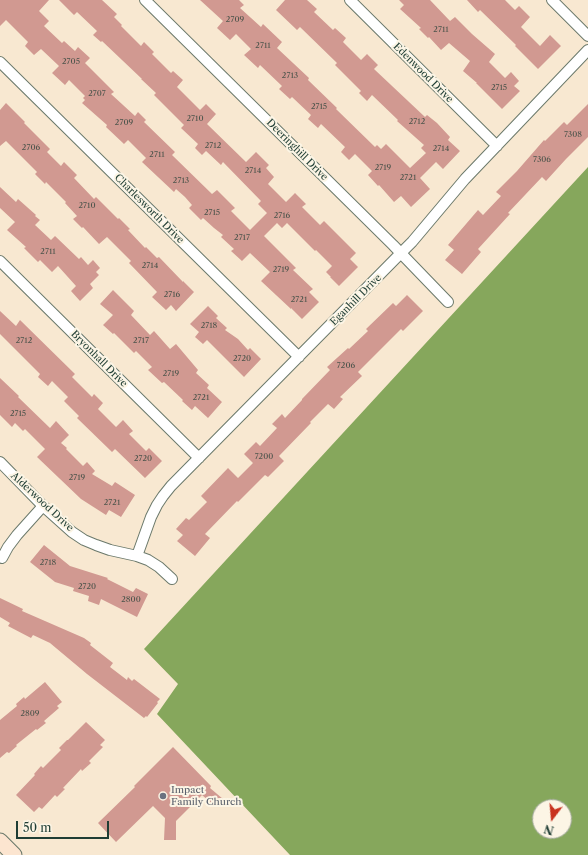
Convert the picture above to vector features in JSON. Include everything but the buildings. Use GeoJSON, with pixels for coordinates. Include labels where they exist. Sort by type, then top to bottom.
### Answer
{"type":"FeatureCollection","features":[{"type":"Feature","properties":{"kind":"main road"},"geometry":{"type":"LineString","coordinates":[[0,841],[14,855]]}},
{"type":"Feature","properties":{"kind":"street","name":"Deeringhill Drive"},"geometry":{"type":"LineString","coordinates":[[145,0],[401,253],[448,302]]}},
{"type":"Feature","properties":{"kind":"street","name":"Edenwood Drive"},"geometry":{"type":"LineString","coordinates":[[350,0],[497,146]]}},
{"type":"Feature","properties":{"kind":"street"},"geometry":{"type":"LineString","coordinates":[[552,0],[588,36]]}},
{"type":"Feature","properties":{"kind":"street","name":"Eganhill Drive"},"geometry":{"type":"LineString","coordinates":[[137,556],[152,517],[163,496],[412,242],[465,179],[588,50]]}},
{"type":"Feature","properties":{"kind":"street","name":"Charlesworth Drive"},"geometry":{"type":"LineString","coordinates":[[0,62],[299,357]]}},
{"type":"Feature","properties":{"kind":"street","name":"Bryonhall Drive"},"geometry":{"type":"LineString","coordinates":[[0,261],[199,458]]}},
{"type":"Feature","properties":{"kind":"street","name":"Alderwood Drive"},"geometry":{"type":"LineString","coordinates":[[0,462],[72,532],[84,540],[96,545],[148,560],[159,567],[172,579]]}},
{"type":"Feature","properties":{"kind":"street"},"geometry":{"type":"LineString","coordinates":[[2,558],[18,535],[44,506]]}},
{"type":"Feature","properties":{"kind":"green space"},"geometry":{"type":"Polygon","coordinates":[[[588,167],[588,855],[290,855],[157,714],[178,684],[144,649],[588,167]]]}},
{"type":"Feature","properties":{"kind":"place","name":"Impact Family Church"},"geometry":{"type":"Point","coordinates":[163,796]}}]}
